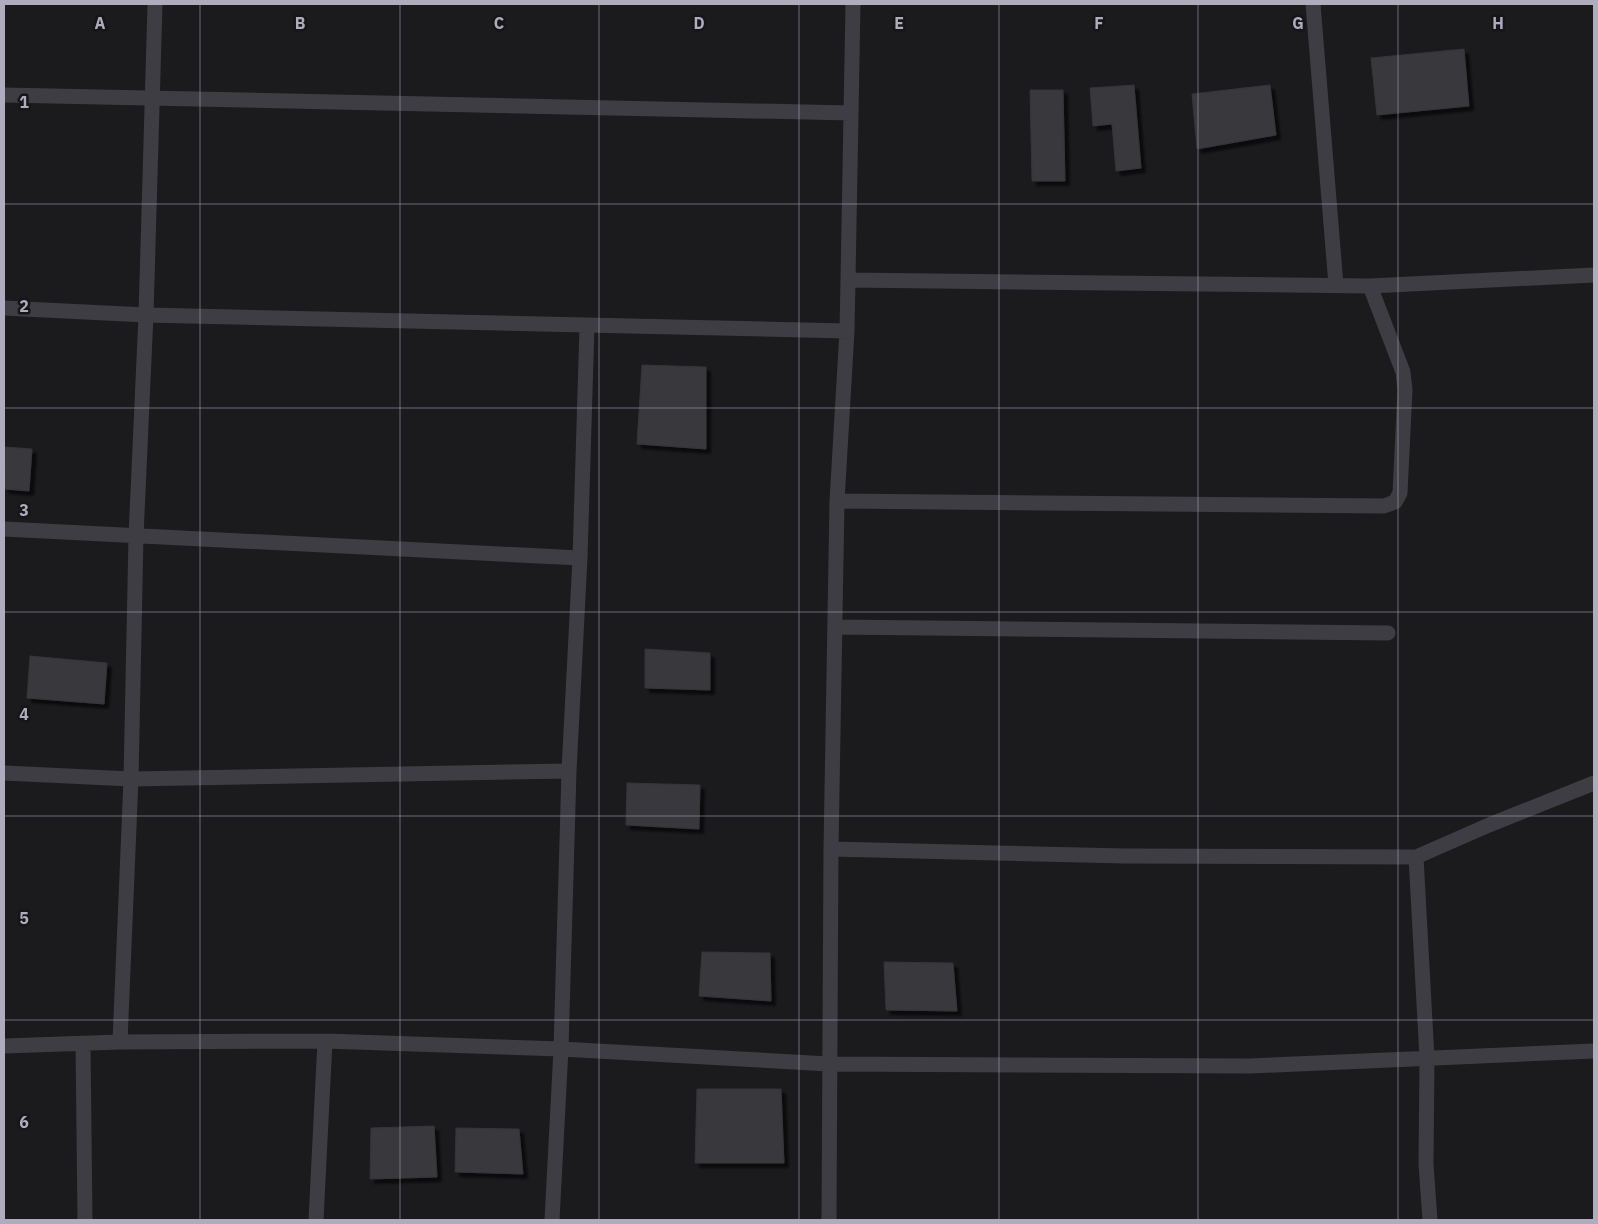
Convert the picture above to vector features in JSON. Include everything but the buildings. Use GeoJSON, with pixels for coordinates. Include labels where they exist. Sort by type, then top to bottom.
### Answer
{"type":"FeatureCollection","features":[{"type":"Feature","properties":{"kind":"street"},"geometry":{"type":"LineString","coordinates":[[120,1042],[131,779],[136,536],[146,315],[155,4]]}},
{"type":"Feature","properties":{"kind":"street"},"geometry":{"type":"LineString","coordinates":[[829,1220],[831,849],[837,501],[847,330],[853,4]]}},
{"type":"Feature","properties":{"kind":"street"},"geometry":{"type":"LineString","coordinates":[[1313,4],[1336,285]]}},
{"type":"Feature","properties":{"kind":"street"},"geometry":{"type":"LineString","coordinates":[[4,95],[852,113]]}},
{"type":"Feature","properties":{"kind":"street"},"geometry":{"type":"LineString","coordinates":[[848,280],[1370,286],[1594,275]]}},
{"type":"Feature","properties":{"kind":"street"},"geometry":{"type":"LineString","coordinates":[[837,501],[1374,506],[1384,506],[1395,502],[1400,493],[1405,390],[1403,372],[1370,286]]}},
{"type":"Feature","properties":{"kind":"street"},"geometry":{"type":"LineString","coordinates":[[4,308],[146,315],[587,326],[847,330]]}},
{"type":"Feature","properties":{"kind":"street"},"geometry":{"type":"LineString","coordinates":[[552,1220],[561,1049],[569,771],[580,558],[587,326]]}},
{"type":"Feature","properties":{"kind":"street"},"geometry":{"type":"LineString","coordinates":[[4,530],[580,558]]}},
{"type":"Feature","properties":{"kind":"street"},"geometry":{"type":"LineString","coordinates":[[835,627],[1388,633]]}},
{"type":"Feature","properties":{"kind":"street"},"geometry":{"type":"LineString","coordinates":[[4,773],[131,779],[569,771]]}},
{"type":"Feature","properties":{"kind":"street"},"geometry":{"type":"LineString","coordinates":[[831,849],[1125,856],[1416,857],[1489,825],[1594,783]]}},
{"type":"Feature","properties":{"kind":"street"},"geometry":{"type":"LineString","coordinates":[[1416,857],[1427,1058],[1426,1164],[1430,1220]]}},
{"type":"Feature","properties":{"kind":"street"},"geometry":{"type":"LineString","coordinates":[[316,1220],[325,1041]]}},
{"type":"Feature","properties":{"kind":"street"},"geometry":{"type":"LineString","coordinates":[[4,1046],[120,1042],[325,1041],[561,1049],[829,1064],[1250,1066],[1594,1051]]}},
{"type":"Feature","properties":{"kind":"street"},"geometry":{"type":"LineString","coordinates":[[83,1043],[85,1220]]}}]}
